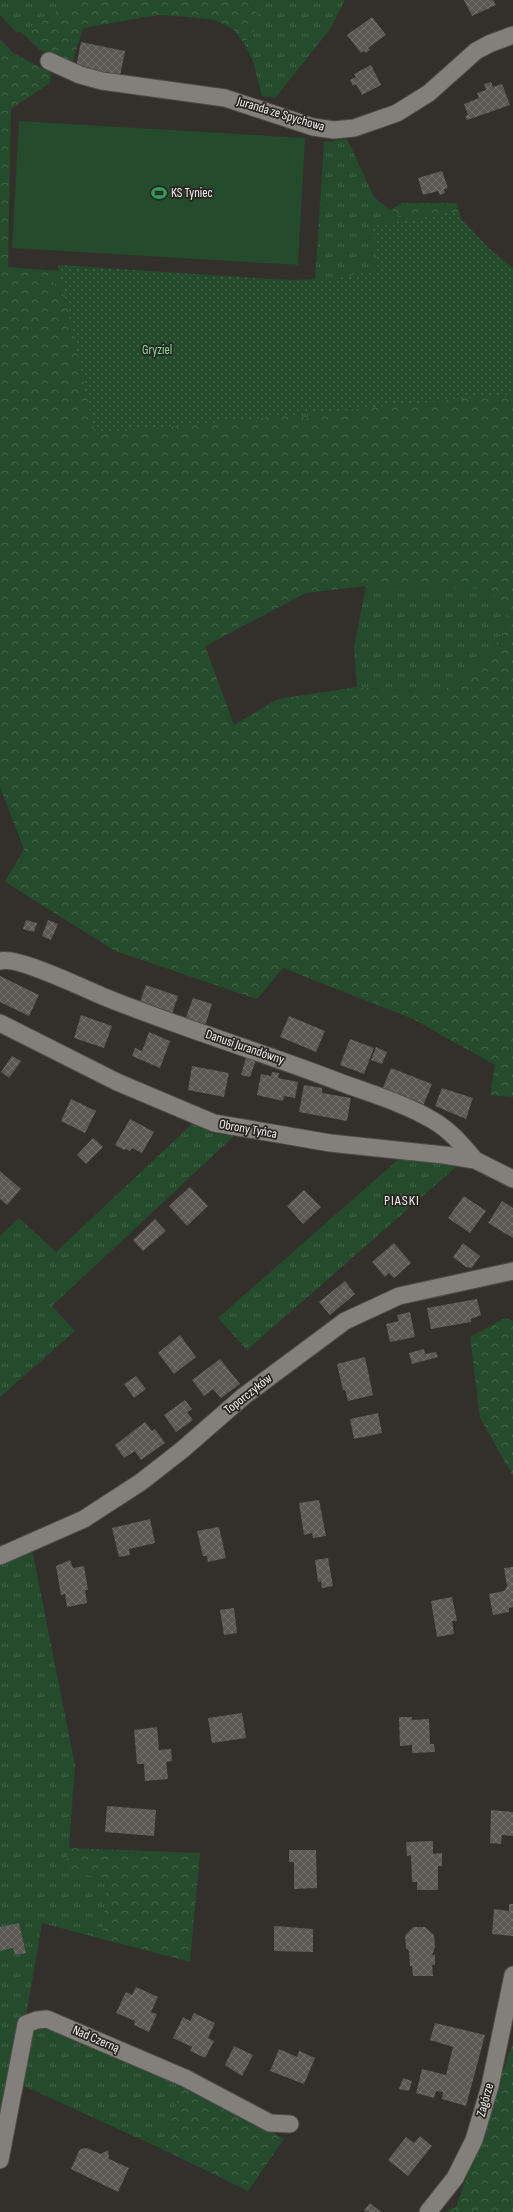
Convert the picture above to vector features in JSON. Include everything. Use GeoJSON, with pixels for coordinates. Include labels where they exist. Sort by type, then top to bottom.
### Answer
{"type":"FeatureCollection","features":[{"type":"Feature","properties":{"kind":"street","name":"Juranda ze Spychowa"},"geometry":{"type":"LineString","coordinates":[[50,61],[80,75],[102,81],[225,98],[313,127],[334,130],[354,128],[397,113],[424,96],[476,52],[489,44],[513,35]]}},
{"type":"Feature","properties":{"kind":"street","name":"Danusi Jurandówny"},"geometry":{"type":"LineString","coordinates":[[0,960],[5,959],[21,964],[112,1000],[276,1058],[405,1107],[434,1121],[454,1136],[476,1160]]}},
{"type":"Feature","properties":{"kind":"street","name":"Obrony Tyńca"},"geometry":{"type":"LineString","coordinates":[[0,1023],[117,1082],[214,1123],[330,1143],[444,1155],[476,1160],[513,1178]]}},
{"type":"Feature","properties":{"kind":"street","name":"Toporczyków"},"geometry":{"type":"LineString","coordinates":[[0,1556],[84,1519],[141,1482],[182,1450],[244,1396],[345,1321],[398,1296],[513,1271]]}},
{"type":"Feature","properties":{"kind":"street","name":"Zagórze"},"geometry":{"type":"LineString","coordinates":[[428,2212],[455,2178],[474,2140],[490,2086],[513,1975]]}},
{"type":"Feature","properties":{"kind":"street","name":"Nad Czerną"},"geometry":{"type":"LineString","coordinates":[[0,2160],[26,2024],[37,2020],[47,2019],[127,2052],[220,2095],[270,2123],[290,2124]]}},
{"type":"Feature","properties":{"kind":"green space"},"geometry":{"type":"Polygon","coordinates":[[[0,0],[78,0],[21,32],[16,32],[0,15],[0,0]]]}},
{"type":"Feature","properties":{"kind":"green space"},"geometry":{"type":"Polygon","coordinates":[[[78,0],[247,0],[262,20],[244,43],[234,30],[215,20],[187,17],[158,15],[83,28],[72,63],[39,49],[21,32],[78,0]]]}},
{"type":"Feature","properties":{"kind":"green space"},"geometry":{"type":"Polygon","coordinates":[[[247,0],[345,0],[330,29],[275,98],[262,96],[253,61],[244,43],[262,20],[247,0]]]}},
{"type":"Feature","properties":{"kind":"green space"},"geometry":{"type":"Polygon","coordinates":[[[0,39],[13,53],[51,73],[50,83],[11,109],[8,267],[45,270],[93,343],[240,382],[306,419],[436,236],[390,210],[402,203],[457,203],[463,227],[513,268],[513,1097],[490,1095],[495,1065],[413,1019],[283,968],[257,999],[115,951],[5,882],[24,849],[0,787],[0,39]],[[366,586],[306,593],[205,646],[234,725],[278,699],[357,687],[439,694],[489,659],[508,618],[491,589],[366,586]]]}},
{"type":"Feature","properties":{"kind":"green space","name":"KS Tyniec"},"geometry":{"type":"Polygon","coordinates":[[[19,121],[305,138],[298,265],[12,248],[19,121]]]}},
{"type":"Feature","properties":{"kind":"green space"},"geometry":{"type":"Polygon","coordinates":[[[347,139],[374,197],[390,210],[436,236],[306,419],[240,382],[93,343],[45,270],[315,281],[324,142],[347,139]]]}},
{"type":"Feature","properties":{"kind":"green space","name":"Gryziel"},"geometry":{"type":"Polygon","coordinates":[[[459,211],[461,219],[506,266],[513,271],[513,394],[95,434],[58,265],[286,280],[336,279],[378,270],[373,226],[459,211]]]}},
{"type":"Feature","properties":{"kind":"green space"},"geometry":{"type":"Polygon","coordinates":[[[366,586],[491,589],[508,618],[489,659],[439,694],[357,687],[354,647],[366,586]]]}},
{"type":"Feature","properties":{"kind":"green space"},"geometry":{"type":"Polygon","coordinates":[[[192,1124],[212,1133],[234,1136],[52,1306],[75,1331],[0,1397],[0,1236],[19,1218],[56,1252],[192,1124]]]}},
{"type":"Feature","properties":{"kind":"green space"},"geometry":{"type":"Polygon","coordinates":[[[400,1158],[431,1161],[456,1167],[247,1350],[218,1318],[400,1158]]]}},
{"type":"Feature","properties":{"kind":"green space"},"geometry":{"type":"Polygon","coordinates":[[[505,1318],[513,1321],[513,1476],[480,1418],[470,1337],[505,1318]]]}},
{"type":"Feature","properties":{"kind":"green space"},"geometry":{"type":"Polygon","coordinates":[[[32,1549],[75,1765],[69,1848],[65,1870],[107,1879],[102,1939],[42,1923],[26,2016],[0,2143],[0,1560],[32,1549]]]}},
{"type":"Feature","properties":{"kind":"green space"},"geometry":{"type":"Polygon","coordinates":[[[69,1848],[200,1853],[190,1962],[102,1939],[107,1879],[65,1871],[69,1848]]]}},
{"type":"Feature","properties":{"kind":"green space"},"geometry":{"type":"Polygon","coordinates":[[[43,2023],[182,2082],[164,2150],[22,2085],[34,2031],[43,2023]]]}},
{"type":"Feature","properties":{"kind":"green space"},"geometry":{"type":"Polygon","coordinates":[[[513,2042],[513,2212],[445,2212],[456,2207],[513,2042]]]}},
{"type":"Feature","properties":{"kind":"green space"},"geometry":{"type":"Polygon","coordinates":[[[182,2082],[284,2139],[248,2191],[164,2150],[182,2082]]]}},
{"type":"Feature","properties":{"kind":"building"},"geometry":{"type":"Polygon","coordinates":[[[464,0],[493,0],[496,5],[472,16],[464,0]]]}},
{"type":"Feature","properties":{"kind":"building"},"geometry":{"type":"Polygon","coordinates":[[[372,17],[386,35],[368,48],[370,50],[366,53],[364,51],[361,53],[347,35],[372,17]]]}},
{"type":"Feature","properties":{"kind":"building"},"geometry":{"type":"Polygon","coordinates":[[[81,42],[125,51],[120,76],[76,67],[81,42]]]}},
{"type":"Feature","properties":{"kind":"building"},"geometry":{"type":"Polygon","coordinates":[[[371,65],[381,85],[362,95],[356,84],[353,86],[350,80],[356,77],[354,74],[371,65]]]}},
{"type":"Feature","properties":{"kind":"building"},"geometry":{"type":"Polygon","coordinates":[[[491,82],[493,87],[502,84],[510,105],[467,120],[465,116],[468,115],[464,104],[479,98],[477,93],[486,90],[484,84],[491,82]]]}},
{"type":"Feature","properties":{"kind":"building"},"geometry":{"type":"Polygon","coordinates":[[[442,171],[448,188],[444,189],[445,193],[440,195],[438,191],[423,195],[418,178],[442,171]]]}},
{"type":"Feature","properties":{"kind":"building"},"geometry":{"type":"Polygon","coordinates":[[[26,920],[37,923],[34,932],[23,929],[26,920]]]}},
{"type":"Feature","properties":{"kind":"building"},"geometry":{"type":"Polygon","coordinates":[[[48,920],[58,924],[51,940],[42,936],[48,920]]]}},
{"type":"Feature","properties":{"kind":"building"},"geometry":{"type":"Polygon","coordinates":[[[0,976],[39,995],[29,1016],[0,1002],[0,976]]]}},
{"type":"Feature","properties":{"kind":"building"},"geometry":{"type":"Polygon","coordinates":[[[146,985],[178,996],[172,1014],[140,1002],[146,985]]]}},
{"type":"Feature","properties":{"kind":"building"},"geometry":{"type":"Polygon","coordinates":[[[193,998],[212,1004],[205,1026],[185,1020],[193,998]]]}},
{"type":"Feature","properties":{"kind":"building"},"geometry":{"type":"Polygon","coordinates":[[[81,1015],[112,1026],[104,1048],[74,1038],[81,1015]]]}},
{"type":"Feature","properties":{"kind":"building"},"geometry":{"type":"Polygon","coordinates":[[[289,1016],[325,1031],[316,1052],[280,1037],[289,1016]]]}},
{"type":"Feature","properties":{"kind":"building"},"geometry":{"type":"Polygon","coordinates":[[[149,1032],[170,1041],[160,1068],[132,1056],[135,1048],[142,1051],[149,1032]]]}},
{"type":"Feature","properties":{"kind":"building"},"geometry":{"type":"Polygon","coordinates":[[[350,1039],[374,1048],[364,1074],[340,1065],[350,1039]]]}},
{"type":"Feature","properties":{"kind":"building"},"geometry":{"type":"Polygon","coordinates":[[[376,1047],[387,1052],[382,1064],[371,1060],[376,1047]]]}},
{"type":"Feature","properties":{"kind":"building"},"geometry":{"type":"Polygon","coordinates":[[[247,1054],[257,1057],[250,1077],[241,1075],[247,1054]]]}},
{"type":"Feature","properties":{"kind":"building"},"geometry":{"type":"Polygon","coordinates":[[[12,1056],[21,1061],[9,1078],[1,1072],[12,1056]]]}},
{"type":"Feature","properties":{"kind":"building"},"geometry":{"type":"Polygon","coordinates":[[[192,1066],[229,1073],[224,1097],[188,1090],[192,1066]]]}},
{"type":"Feature","properties":{"kind":"building"},"geometry":{"type":"Polygon","coordinates":[[[391,1068],[432,1084],[423,1106],[382,1090],[391,1068]]]}},
{"type":"Feature","properties":{"kind":"building"},"geometry":{"type":"Polygon","coordinates":[[[272,1072],[279,1073],[278,1078],[298,1082],[295,1098],[284,1096],[283,1101],[257,1095],[261,1074],[271,1076],[272,1072]]]}},
{"type":"Feature","properties":{"kind":"building"},"geometry":{"type":"Polygon","coordinates":[[[304,1085],[322,1088],[322,1093],[351,1098],[347,1121],[299,1112],[304,1085]]]}},
{"type":"Feature","properties":{"kind":"building"},"geometry":{"type":"Polygon","coordinates":[[[442,1088],[473,1098],[466,1119],[435,1106],[442,1088]]]}},
{"type":"Feature","properties":{"kind":"building"},"geometry":{"type":"Polygon","coordinates":[[[71,1099],[96,1111],[85,1133],[61,1121],[71,1099]]]}},
{"type":"Feature","properties":{"kind":"building"},"geometry":{"type":"Polygon","coordinates":[[[130,1119],[154,1132],[142,1153],[132,1148],[130,1151],[126,1149],[124,1150],[115,1145],[130,1119]]]}},
{"type":"Feature","properties":{"kind":"building"},"geometry":{"type":"Polygon","coordinates":[[[93,1138],[103,1147],[86,1164],[77,1155],[93,1138]]]}},
{"type":"Feature","properties":{"kind":"building"},"geometry":{"type":"Polygon","coordinates":[[[0,1171],[21,1189],[7,1205],[0,1199],[0,1171]]]}},
{"type":"Feature","properties":{"kind":"building"},"geometry":{"type":"Polygon","coordinates":[[[190,1187],[208,1206],[187,1226],[169,1206],[190,1187]]]}},
{"type":"Feature","properties":{"kind":"building"},"geometry":{"type":"Polygon","coordinates":[[[304,1190],[321,1207],[303,1224],[287,1206],[304,1190]]]}},
{"type":"Feature","properties":{"kind":"building"},"geometry":{"type":"Polygon","coordinates":[[[464,1196],[486,1211],[470,1233],[448,1218],[464,1196]]]}},
{"type":"Feature","properties":{"kind":"building"},"geometry":{"type":"Polygon","coordinates":[[[502,1201],[513,1208],[513,1238],[488,1223],[502,1201]]]}},
{"type":"Feature","properties":{"kind":"building"},"geometry":{"type":"Polygon","coordinates":[[[155,1219],[166,1231],[143,1251],[133,1240],[155,1219]]]}},
{"type":"Feature","properties":{"kind":"building"},"geometry":{"type":"Polygon","coordinates":[[[394,1243],[411,1263],[394,1278],[389,1273],[385,1277],[372,1262],[394,1243]]]}},
{"type":"Feature","properties":{"kind":"building"},"geometry":{"type":"Polygon","coordinates":[[[463,1243],[480,1256],[472,1268],[466,1267],[453,1257],[463,1243]]]}},
{"type":"Feature","properties":{"kind":"building"},"geometry":{"type":"Polygon","coordinates":[[[345,1281],[355,1294],[330,1315],[319,1302],[345,1281]]]}},
{"type":"Feature","properties":{"kind":"building"},"geometry":{"type":"Polygon","coordinates":[[[477,1299],[481,1315],[471,1319],[471,1322],[431,1329],[427,1308],[477,1299]]]}},
{"type":"Feature","properties":{"kind":"building"},"geometry":{"type":"Polygon","coordinates":[[[410,1312],[415,1337],[390,1342],[386,1324],[399,1321],[397,1315],[410,1312]]]}},
{"type":"Feature","properties":{"kind":"building"},"geometry":{"type":"Polygon","coordinates":[[[180,1335],[196,1357],[174,1374],[158,1353],[180,1335]]]}},
{"type":"Feature","properties":{"kind":"building"},"geometry":{"type":"Polygon","coordinates":[[[424,1349],[425,1354],[436,1352],[438,1357],[412,1364],[409,1353],[424,1349]]]}},
{"type":"Feature","properties":{"kind":"building"},"geometry":{"type":"Polygon","coordinates":[[[365,1357],[373,1395],[348,1401],[345,1390],[343,1390],[337,1364],[365,1357]]]}},
{"type":"Feature","properties":{"kind":"building"},"geometry":{"type":"Polygon","coordinates":[[[220,1359],[240,1384],[221,1398],[213,1389],[204,1396],[192,1380],[220,1359]]]}},
{"type":"Feature","properties":{"kind":"building"},"geometry":{"type":"Polygon","coordinates":[[[136,1376],[146,1389],[134,1398],[124,1384],[136,1376]]]}},
{"type":"Feature","properties":{"kind":"building"},"geometry":{"type":"Polygon","coordinates":[[[185,1400],[192,1409],[187,1412],[193,1420],[176,1432],[164,1415],[185,1400]]]}},
{"type":"Feature","properties":{"kind":"building"},"geometry":{"type":"Polygon","coordinates":[[[378,1413],[382,1433],[354,1439],[350,1419],[378,1413]]]}},
{"type":"Feature","properties":{"kind":"building"},"geometry":{"type":"Polygon","coordinates":[[[145,1422],[152,1431],[155,1429],[165,1443],[141,1460],[135,1451],[124,1458],[115,1445],[145,1422]]]}},
{"type":"Feature","properties":{"kind":"building"},"geometry":{"type":"Polygon","coordinates":[[[319,1500],[326,1536],[313,1538],[312,1533],[304,1535],[299,1503],[319,1500]]]}},
{"type":"Feature","properties":{"kind":"building"},"geometry":{"type":"Polygon","coordinates":[[[150,1519],[155,1543],[129,1549],[130,1555],[119,1557],[112,1528],[150,1519]]]}},
{"type":"Feature","properties":{"kind":"building"},"geometry":{"type":"Polygon","coordinates":[[[219,1527],[226,1558],[208,1562],[207,1556],[203,1556],[197,1531],[219,1527]]]}},
{"type":"Feature","properties":{"kind":"building"},"geometry":{"type":"Polygon","coordinates":[[[328,1558],[333,1586],[322,1588],[321,1581],[318,1582],[315,1560],[328,1558]]]}},
{"type":"Feature","properties":{"kind":"building"},"geometry":{"type":"Polygon","coordinates":[[[70,1560],[73,1568],[84,1566],[88,1590],[85,1590],[87,1603],[67,1607],[65,1594],[61,1595],[56,1566],[70,1560]]]}},
{"type":"Feature","properties":{"kind":"building"},"geometry":{"type":"Polygon","coordinates":[[[513,1567],[513,1607],[509,1608],[509,1612],[493,1615],[489,1594],[504,1591],[507,1586],[504,1568],[513,1567]]]}},
{"type":"Feature","properties":{"kind":"building"},"geometry":{"type":"Polygon","coordinates":[[[452,1597],[457,1621],[452,1621],[454,1634],[437,1637],[431,1601],[452,1597]]]}},
{"type":"Feature","properties":{"kind":"building"},"geometry":{"type":"Polygon","coordinates":[[[234,1608],[237,1633],[224,1635],[220,1610],[234,1608]]]}},
{"type":"Feature","properties":{"kind":"building"},"geometry":{"type":"Polygon","coordinates":[[[242,1713],[246,1738],[212,1743],[208,1718],[242,1713]]]}},
{"type":"Feature","properties":{"kind":"building"},"geometry":{"type":"Polygon","coordinates":[[[399,1717],[412,1717],[412,1720],[429,1719],[430,1744],[434,1744],[435,1752],[412,1753],[412,1745],[400,1746],[399,1717]]]}},
{"type":"Feature","properties":{"kind":"building"},"geometry":{"type":"Polygon","coordinates":[[[157,1727],[159,1750],[171,1749],[172,1761],[166,1762],[168,1779],[145,1781],[144,1764],[137,1764],[134,1730],[157,1727]]]}},
{"type":"Feature","properties":{"kind":"building"},"geometry":{"type":"Polygon","coordinates":[[[107,1806],[156,1810],[154,1836],[105,1832],[107,1806]]]}},
{"type":"Feature","properties":{"kind":"building"},"geometry":{"type":"Polygon","coordinates":[[[491,1810],[513,1812],[513,1836],[502,1835],[501,1844],[490,1843],[491,1810]]]}},
{"type":"Feature","properties":{"kind":"building"},"geometry":{"type":"Polygon","coordinates":[[[433,1841],[433,1854],[442,1853],[442,1866],[438,1866],[438,1890],[417,1890],[417,1882],[412,1882],[411,1855],[407,1856],[406,1842],[433,1841]]]}},
{"type":"Feature","properties":{"kind":"building"},"geometry":{"type":"Polygon","coordinates":[[[289,1850],[316,1850],[317,1888],[294,1889],[294,1862],[289,1862],[289,1850]]]}},
{"type":"Feature","properties":{"kind":"building"},"geometry":{"type":"Polygon","coordinates":[[[509,1904],[513,1904],[513,1936],[492,1934],[494,1909],[509,1911],[509,1904]]]}},
{"type":"Feature","properties":{"kind":"building"},"geometry":{"type":"Polygon","coordinates":[[[19,1923],[26,1953],[15,1955],[13,1948],[0,1951],[0,1927],[19,1923]]]}},
{"type":"Feature","properties":{"kind":"building"},"geometry":{"type":"Polygon","coordinates":[[[274,1926],[313,1929],[313,1952],[274,1951],[274,1926]]]}},
{"type":"Feature","properties":{"kind":"building"},"geometry":{"type":"Polygon","coordinates":[[[413,1927],[425,1927],[434,1935],[435,1947],[432,1955],[435,1955],[435,1965],[432,1965],[433,1976],[413,1976],[412,1966],[410,1966],[409,1951],[406,1948],[405,1936],[413,1927]]]}},
{"type":"Feature","properties":{"kind":"building"},"geometry":{"type":"Polygon","coordinates":[[[136,1987],[158,1997],[151,2012],[157,2014],[149,2032],[134,2025],[135,2021],[116,2013],[126,1992],[132,1995],[136,1987]]]}},
{"type":"Feature","properties":{"kind":"building"},"geometry":{"type":"Polygon","coordinates":[[[194,2013],[215,2023],[208,2038],[214,2041],[205,2058],[190,2051],[192,2047],[173,2038],[183,2017],[190,2021],[194,2013]]]}},
{"type":"Feature","properties":{"kind":"building"},"geometry":{"type":"Polygon","coordinates":[[[435,2023],[485,2035],[466,2106],[442,2099],[443,2092],[436,2091],[434,2098],[416,2093],[422,2069],[446,2075],[453,2047],[430,2040],[435,2023]]]}},
{"type":"Feature","properties":{"kind":"building"},"geometry":{"type":"Polygon","coordinates":[[[234,2046],[253,2055],[242,2076],[225,2065],[234,2046]]]}},
{"type":"Feature","properties":{"kind":"building"},"geometry":{"type":"Polygon","coordinates":[[[279,2049],[297,2057],[299,2051],[315,2058],[304,2084],[270,2071],[279,2049]]]}},
{"type":"Feature","properties":{"kind":"building"},"geometry":{"type":"Polygon","coordinates":[[[403,2078],[412,2081],[409,2091],[399,2089],[403,2078]]]}},
{"type":"Feature","properties":{"kind":"building"},"geometry":{"type":"Polygon","coordinates":[[[420,2136],[432,2146],[408,2176],[388,2160],[406,2137],[414,2143],[420,2136]]]}},
{"type":"Feature","properties":{"kind":"building"},"geometry":{"type":"Polygon","coordinates":[[[87,2148],[101,2154],[108,2150],[109,2159],[129,2168],[118,2192],[71,2169],[80,2149],[87,2148]]]}},
{"type":"Feature","properties":{"kind":"building"},"geometry":{"type":"Polygon","coordinates":[[[370,2203],[381,2212],[367,2212],[364,2210],[370,2203]]]}},
{"type":"Feature","properties":{"kind":"place","name":"KS Tyniec"},"geometry":{"type":"Point","coordinates":[159,193]}},
{"type":"Feature","properties":{"kind":"district","name":"PIASKI"},"geometry":{"type":"Point","coordinates":[402,1200]}}]}
